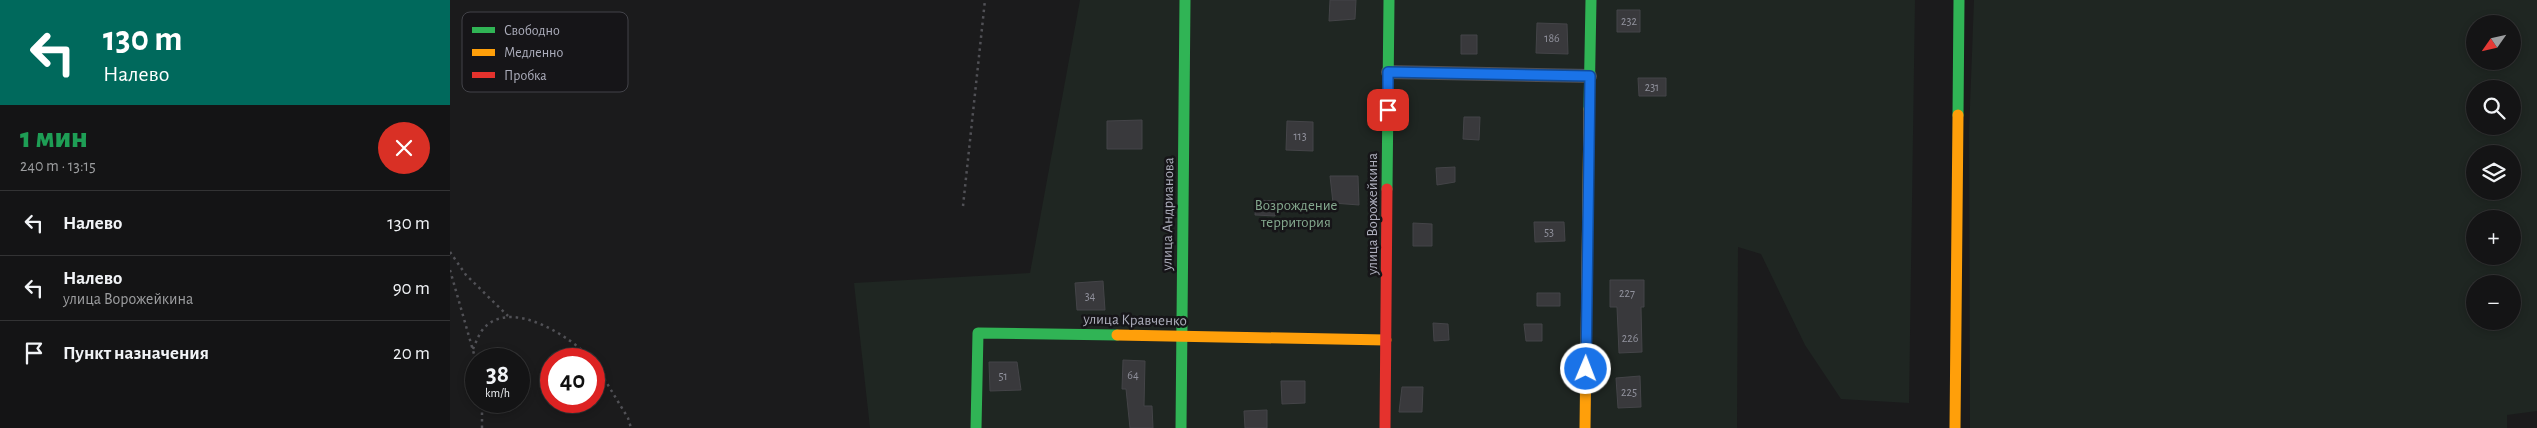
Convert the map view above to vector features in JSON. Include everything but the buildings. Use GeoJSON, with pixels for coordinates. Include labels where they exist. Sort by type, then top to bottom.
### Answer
{"type":"FeatureCollection","features":[{"type":"Feature","properties":{"kind":"street","name":"улица Андрианова"},"geometry":{"type":"LineString","coordinates":[[1181,428],[1185,0]]}},
{"type":"Feature","properties":{"kind":"street","name":"улица Ворожейкина"},"geometry":{"type":"LineString","coordinates":[[1385,428],[1388,0]]}},
{"type":"Feature","properties":{"kind":"street"},"geometry":{"type":"LineString","coordinates":[[1584,428],[1592,0]]}},
{"type":"Feature","properties":{"kind":"street"},"geometry":{"type":"LineString","coordinates":[[1955,428],[1959,0]]}},
{"type":"Feature","properties":{"kind":"street"},"geometry":{"type":"LineString","coordinates":[[1388,72],[1590,76]]}},
{"type":"Feature","properties":{"kind":"street","name":"улица Кравченко"},"geometry":{"type":"LineString","coordinates":[[976,428],[978,333],[1386,340]]}},
{"type":"Feature","properties":{"kind":"path"},"geometry":{"type":"LineString","coordinates":[[963,206],[985,0]]}},
{"type":"Feature","properties":{"kind":"path"},"geometry":{"type":"LineString","coordinates":[[450,252],[466,275],[508,316]]}},
{"type":"Feature","properties":{"kind":"path"},"geometry":{"type":"LineString","coordinates":[[450,270],[473,348]]}},
{"type":"Feature","properties":{"kind":"path"},"geometry":{"type":"LineString","coordinates":[[474,348],[486,326],[508,316],[522,316],[567,338],[579,348]]}},
{"type":"Feature","properties":{"kind":"path"},"geometry":{"type":"LineString","coordinates":[[605,380],[628,418],[631,428]]}},
{"type":"Feature","properties":{"kind":"path"},"geometry":{"type":"LineString","coordinates":[[482,413],[482,428]]}},
{"type":"Feature","properties":{"kind":"green space","name":"Возрождение территория"},"geometry":{"type":"Polygon","coordinates":[[[1080,0],[1915,0],[1909,403],[1841,399],[1805,345],[1761,254],[1738,247],[1737,428],[870,428],[854,283],[1030,273],[1080,0]]]}},
{"type":"Feature","properties":{"kind":"green space"},"geometry":{"type":"Polygon","coordinates":[[[1974,0],[2537,0],[2537,411],[2507,415],[2507,428],[1970,428],[1969,133],[1974,0]]]}},
{"type":"Feature","properties":{"kind":"traffic: fast"},"geometry":{"type":"LineString","coordinates":[[1181,428],[1185,0]]}},
{"type":"Feature","properties":{"kind":"traffic: fast"},"geometry":{"type":"LineString","coordinates":[[1387,189],[1389,0]]}},
{"type":"Feature","properties":{"kind":"traffic: fast"},"geometry":{"type":"LineString","coordinates":[[1589,109],[1591,0]]}},
{"type":"Feature","properties":{"kind":"traffic: fast"},"geometry":{"type":"LineString","coordinates":[[1958,115],[1959,0]]}},
{"type":"Feature","properties":{"kind":"traffic: fast"},"geometry":{"type":"LineString","coordinates":[[976,428],[978,333],[1117,335]]}},
{"type":"Feature","properties":{"kind":"traffic: slow"},"geometry":{"type":"LineString","coordinates":[[1585,428],[1589,109]]}},
{"type":"Feature","properties":{"kind":"traffic: slow"},"geometry":{"type":"LineString","coordinates":[[1955,428],[1958,115]]}},
{"type":"Feature","properties":{"kind":"traffic: slow"},"geometry":{"type":"LineString","coordinates":[[1117,335],[1386,340]]}},
{"type":"Feature","properties":{"kind":"traffic: jam"},"geometry":{"type":"LineString","coordinates":[[1385,428],[1387,189]]}},
{"type":"Feature","properties":{"kind":"route"},"geometry":{"type":"LineString","coordinates":[[1388,110],[1388,72],[1590,76],[1586,369]]}}]}
